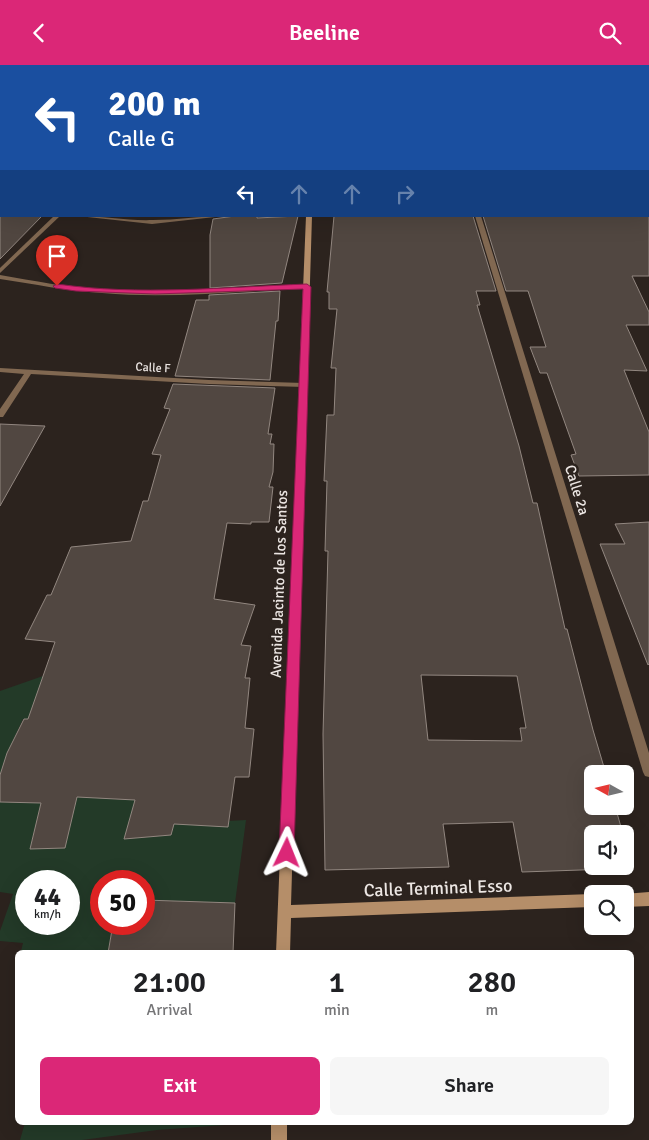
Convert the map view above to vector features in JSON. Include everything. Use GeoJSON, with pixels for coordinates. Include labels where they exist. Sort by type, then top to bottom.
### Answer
{"type":"FeatureCollection","features":[{"type":"Feature","properties":{"kind":"main road","name":"Avenida Jacinto de los Santos"},"geometry":{"type":"LineString","coordinates":[[284,950],[309,217]]}},
{"type":"Feature","properties":{"kind":"main road"},"geometry":{"type":"LineString","coordinates":[[634,900],[649,899]]}},
{"type":"Feature","properties":{"kind":"main road","name":"Calle Terminal Esso"},"geometry":{"type":"LineString","coordinates":[[284,912],[584,901]]}},
{"type":"Feature","properties":{"kind":"main road"},"geometry":{"type":"LineString","coordinates":[[279,1125],[279,1140]]}},
{"type":"Feature","properties":{"kind":"street"},"geometry":{"type":"LineString","coordinates":[[0,271],[56,217]]}},
{"type":"Feature","properties":{"kind":"street"},"geometry":{"type":"LineString","coordinates":[[92,217],[149,222],[209,217]]}},
{"type":"Feature","properties":{"kind":"street","name":"Calle 2a"},"geometry":{"type":"LineString","coordinates":[[478,217],[649,772]]}},
{"type":"Feature","properties":{"kind":"street"},"geometry":{"type":"LineString","coordinates":[[0,277],[76,289],[114,291],[155,292],[307,287]]}},
{"type":"Feature","properties":{"kind":"street","name":"Calle F"},"geometry":{"type":"LineString","coordinates":[[0,370],[304,385]]}},
{"type":"Feature","properties":{"kind":"street"},"geometry":{"type":"LineString","coordinates":[[0,415],[29,372]]}},
{"type":"Feature","properties":{"kind":"green space"},"geometry":{"type":"Polygon","coordinates":[[[43,676],[55,676],[38,719],[23,719],[10,747],[9,766],[3,765],[0,775],[0,691],[43,676]]]}},
{"type":"Feature","properties":{"kind":"green space"},"geometry":{"type":"Polygon","coordinates":[[[82,772],[117,773],[110,799],[135,800],[125,839],[171,835],[174,824],[246,820],[235,903],[155,900],[155,870],[90,870],[90,935],[111,935],[108,950],[21,950],[23,943],[0,941],[0,931],[13,894],[0,892],[0,802],[41,803],[30,848],[65,848],[82,772]]]}},
{"type":"Feature","properties":{"kind":"green space"},"geometry":{"type":"Polygon","coordinates":[[[24,1125],[225,1125],[157,1130],[82,1140],[20,1140],[24,1125]]]}},
{"type":"Feature","properties":{"kind":"building"},"geometry":{"type":"Polygon","coordinates":[[[0,217],[41,217],[0,259],[0,217]]]}},
{"type":"Feature","properties":{"kind":"building"},"geometry":{"type":"Polygon","coordinates":[[[228,217],[298,217],[282,283],[210,288],[210,235],[213,219],[228,217]]]}},
{"type":"Feature","properties":{"kind":"building"},"geometry":{"type":"Polygon","coordinates":[[[334,217],[473,217],[496,291],[476,291],[480,305],[477,305],[519,446],[533,503],[537,503],[565,629],[567,629],[603,765],[584,765],[584,815],[618,815],[620,825],[584,825],[584,870],[522,872],[513,822],[443,824],[449,867],[325,870],[323,734],[328,551],[325,551],[327,481],[324,481],[327,415],[334,415],[336,368],[331,368],[337,309],[329,309],[329,292],[327,292],[334,217]],[[421,675],[428,740],[522,741],[520,728],[526,728],[517,676],[421,675]]]}},
{"type":"Feature","properties":{"kind":"building"},"geometry":{"type":"Polygon","coordinates":[[[483,217],[649,217],[649,276],[632,276],[649,312],[649,325],[626,325],[647,371],[624,370],[649,432],[649,475],[579,476],[571,455],[576,454],[547,373],[540,373],[530,347],[546,347],[528,291],[506,291],[483,217]]]}},
{"type":"Feature","properties":{"kind":"building"},"geometry":{"type":"Polygon","coordinates":[[[280,291],[270,380],[175,376],[196,300],[209,300],[209,295],[280,291]]]}},
{"type":"Feature","properties":{"kind":"building"},"geometry":{"type":"Polygon","coordinates":[[[173,384],[275,388],[268,434],[272,434],[270,444],[274,444],[273,472],[269,487],[273,487],[269,522],[251,522],[251,524],[227,523],[214,599],[255,605],[241,645],[251,646],[245,678],[250,678],[245,728],[254,729],[249,777],[235,777],[228,827],[174,824],[171,835],[124,839],[135,800],[77,797],[65,848],[30,849],[41,803],[0,802],[0,775],[7,753],[24,719],[28,719],[55,642],[25,639],[47,595],[51,595],[71,547],[131,541],[143,501],[148,501],[161,455],[152,454],[170,409],[164,408],[173,384]]]}},
{"type":"Feature","properties":{"kind":"building"},"geometry":{"type":"Polygon","coordinates":[[[0,424],[45,426],[0,506],[0,424]]]}},
{"type":"Feature","properties":{"kind":"building"},"geometry":{"type":"Polygon","coordinates":[[[649,522],[648,665],[600,544],[625,544],[615,524],[649,522]]]}},
{"type":"Feature","properties":{"kind":"building"},"geometry":{"type":"Polygon","coordinates":[[[155,900],[235,903],[233,950],[109,950],[111,935],[155,935],[155,900]]]}},
{"type":"Feature","properties":{"kind":"route"},"geometry":{"type":"LineString","coordinates":[[57,286],[107,291],[155,292],[307,287],[287,853]]}}]}
